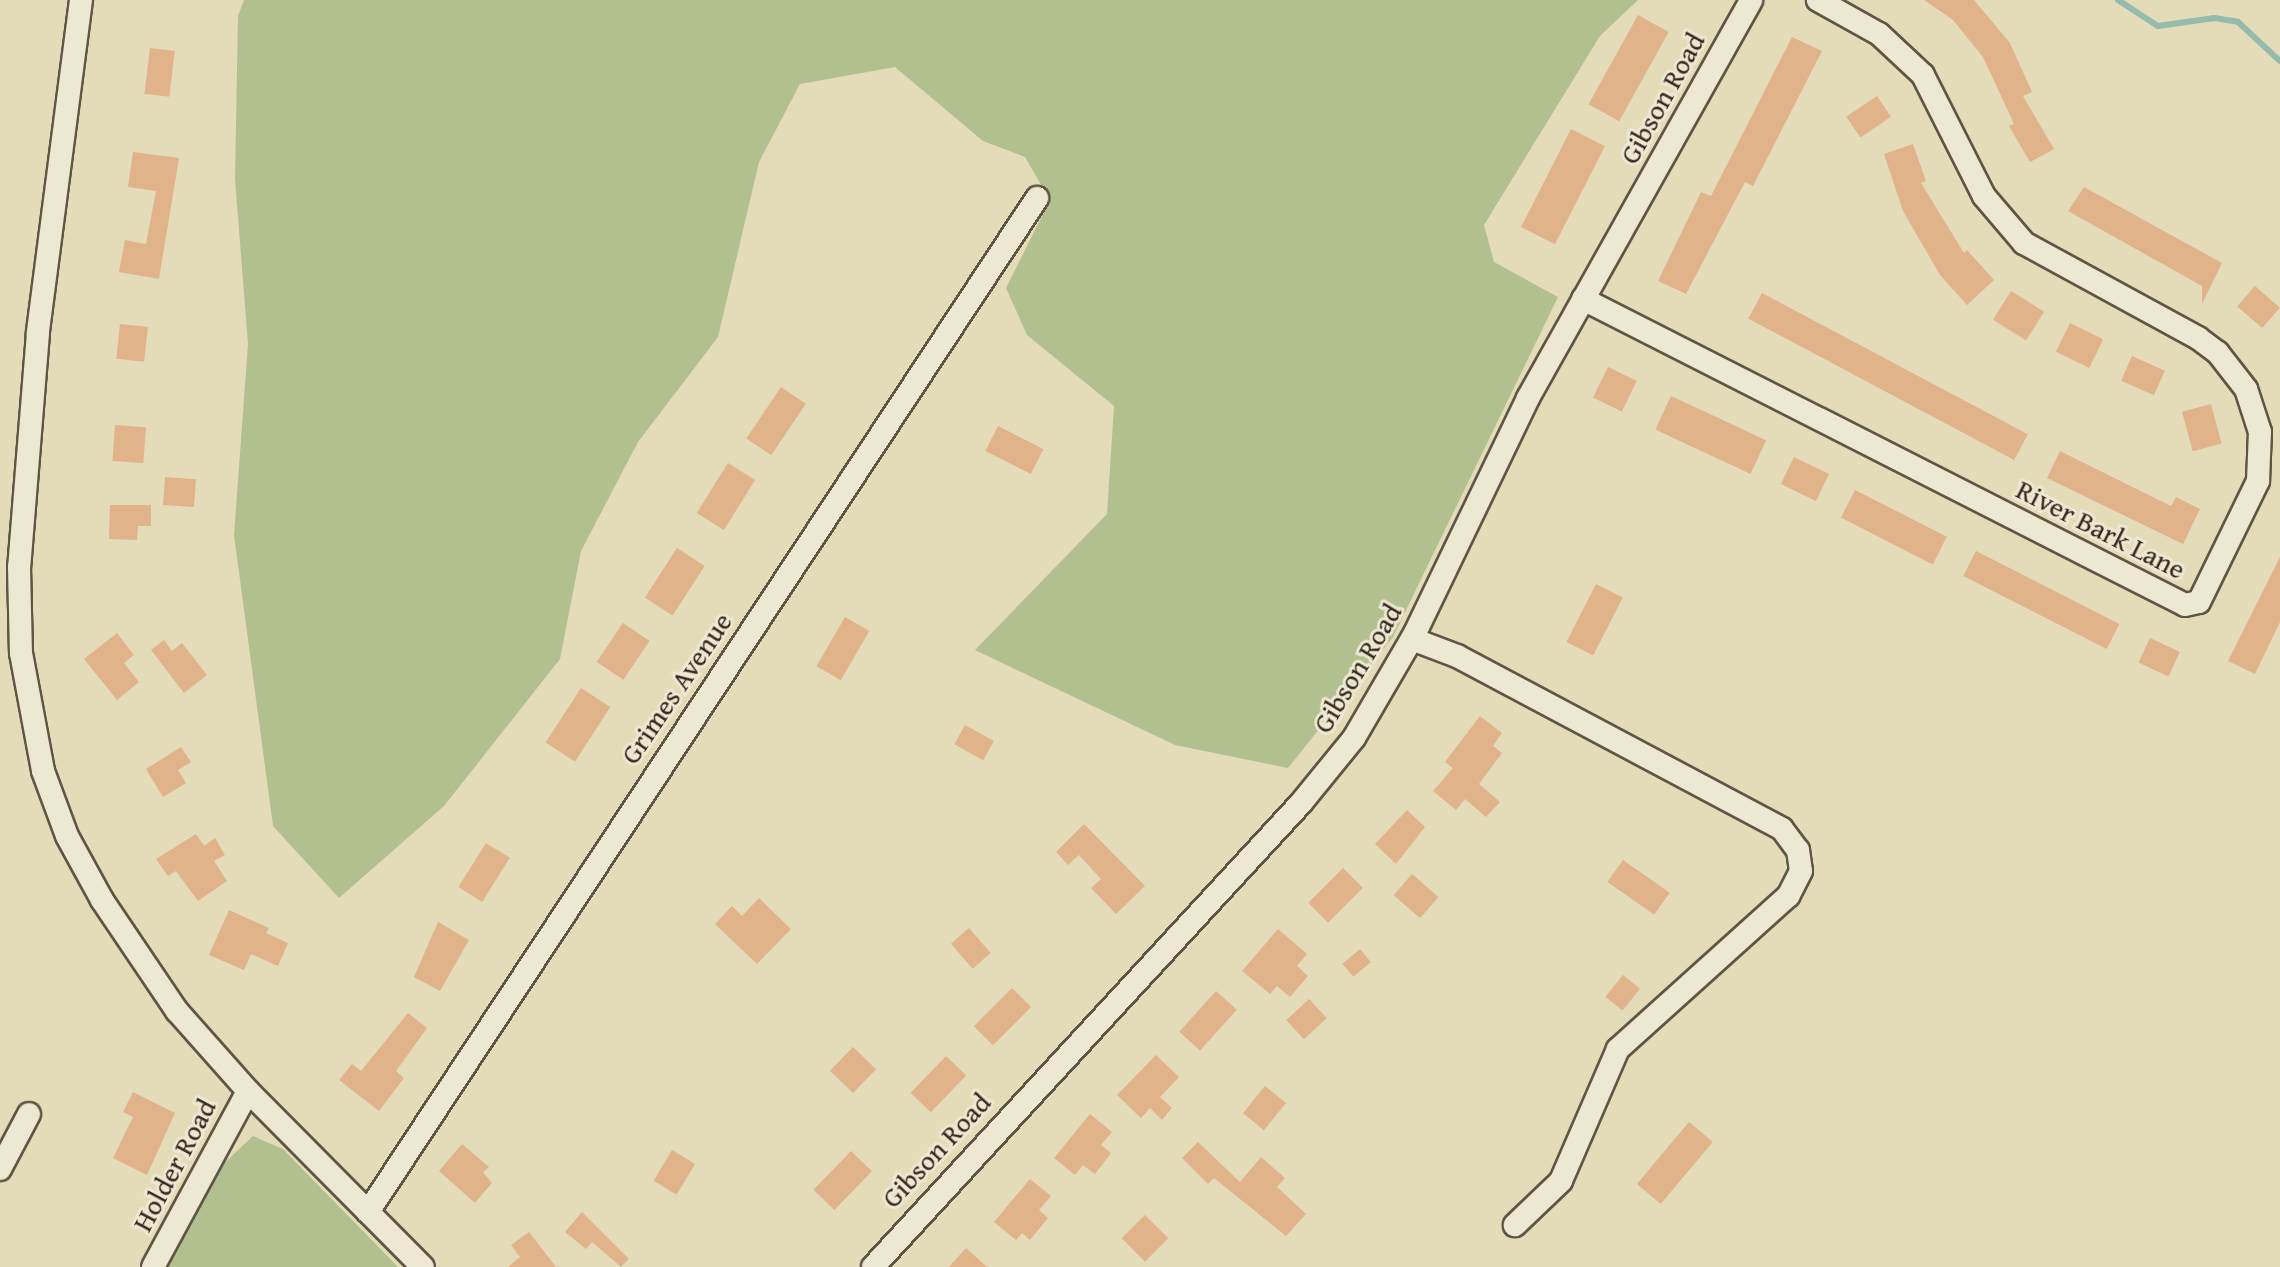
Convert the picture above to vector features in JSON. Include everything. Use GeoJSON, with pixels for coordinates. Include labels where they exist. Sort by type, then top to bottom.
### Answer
{"type":"FeatureCollection","features":[{"type":"Feature","properties":{"kind":"street"},"geometry":{"type":"LineString","coordinates":[[81,0],[45,271],[25,476],[19,616],[26,692],[54,807],[102,900],[177,1011],[248,1091],[423,1267]]}},
{"type":"Feature","properties":{"kind":"street","name":"Gibson Road"},"geometry":{"type":"LineString","coordinates":[[873,1267],[924,1206],[1301,803],[1354,738],[1412,639],[1583,299],[1751,0]]}},
{"type":"Feature","properties":{"kind":"street","name":"River Bark Lane"},"geometry":{"type":"LineString","coordinates":[[1583,299],[2185,605],[2199,602],[2258,481],[2260,432],[2246,389],[2218,353],[2198,338],[2024,243],[1984,196],[1923,75],[1879,34],[1818,0]]}},
{"type":"Feature","properties":{"kind":"street","name":"Grimes Avenue"},"geometry":{"type":"LineString","coordinates":[[368,1212],[1037,198]]}},
{"type":"Feature","properties":{"kind":"street"},"geometry":{"type":"LineString","coordinates":[[1412,639],[1457,656],[1782,829],[1798,850],[1801,871],[1788,896],[1618,1049],[1561,1181],[1515,1225]]}},
{"type":"Feature","properties":{"kind":"street","name":"Holder Road"},"geometry":{"type":"LineString","coordinates":[[153,1267],[248,1091]]}},
{"type":"Feature","properties":{"kind":"street"},"geometry":{"type":"LineString","coordinates":[[0,1169],[29,1114]]}},
{"type":"Feature","properties":{"kind":"green space"},"geometry":{"type":"Polygon","coordinates":[[[244,0],[1638,0],[1600,36],[1484,225],[1494,262],[1558,297],[1393,637],[1288,768],[1175,745],[975,650],[1107,514],[1114,406],[1027,335],[1006,288],[1050,200],[1025,157],[983,141],[895,67],[800,84],[759,162],[718,337],[638,442],[581,551],[560,659],[444,806],[339,898],[273,826],[234,535],[248,344],[235,179],[238,16],[244,0]]]}},
{"type":"Feature","properties":{"kind":"green space"},"geometry":{"type":"Polygon","coordinates":[[[253,1136],[283,1149],[398,1267],[168,1267],[221,1166],[253,1136]]]}},
{"type":"Feature","properties":{"kind":"building"},"geometry":{"type":"Polygon","coordinates":[[[1924,0],[1974,0],[2010,43],[2032,92],[2023,96],[2054,149],[2030,162],[2009,126],[2014,124],[1983,57],[1953,20],[1924,0]]]}},
{"type":"Feature","properties":{"kind":"building"},"geometry":{"type":"Polygon","coordinates":[[[1638,15],[1669,32],[1619,121],[1589,104],[1638,15]]]}},
{"type":"Feature","properties":{"kind":"building"},"geometry":{"type":"Polygon","coordinates":[[[1792,37],[1822,51],[1753,186],[1745,182],[1686,294],[1658,281],[1701,192],[1711,196],[1792,37]]]}},
{"type":"Feature","properties":{"kind":"building"},"geometry":{"type":"Polygon","coordinates":[[[150,48],[175,51],[169,97],[144,94],[150,48]]]}},
{"type":"Feature","properties":{"kind":"building"},"geometry":{"type":"Polygon","coordinates":[[[1877,96],[1891,117],[1860,137],[1846,117],[1877,96]]]}},
{"type":"Feature","properties":{"kind":"building"},"geometry":{"type":"Polygon","coordinates":[[[1571,129],[1605,146],[1555,244],[1521,227],[1571,129]]]}},
{"type":"Feature","properties":{"kind":"building"},"geometry":{"type":"Polygon","coordinates":[[[1913,144],[1926,181],[1921,183],[1964,253],[1967,250],[1994,280],[1967,305],[1940,275],[1903,211],[1884,154],[1913,144]]]}},
{"type":"Feature","properties":{"kind":"building"},"geometry":{"type":"Polygon","coordinates":[[[133,152],[179,158],[159,279],[119,272],[125,240],[146,244],[156,191],[128,187],[133,152]]]}},
{"type":"Feature","properties":{"kind":"building"},"geometry":{"type":"Polygon","coordinates":[[[2084,187],[2222,263],[2202,304],[2202,286],[2068,211],[2084,187]]]}},
{"type":"Feature","properties":{"kind":"building"},"geometry":{"type":"Polygon","coordinates":[[[2255,286],[2280,308],[2262,328],[2237,306],[2255,286]]]}},
{"type":"Feature","properties":{"kind":"building"},"geometry":{"type":"Polygon","coordinates":[[[2011,291],[2044,312],[2026,341],[1993,320],[2011,291]]]}},
{"type":"Feature","properties":{"kind":"building"},"geometry":{"type":"Polygon","coordinates":[[[1762,293],[2028,434],[2014,460],[1748,319],[1762,293]]]}},
{"type":"Feature","properties":{"kind":"building"},"geometry":{"type":"Polygon","coordinates":[[[2070,323],[2103,339],[2089,368],[2056,352],[2070,323]]]}},
{"type":"Feature","properties":{"kind":"building"},"geometry":{"type":"Polygon","coordinates":[[[120,324],[148,327],[144,362],[116,359],[120,324]]]}},
{"type":"Feature","properties":{"kind":"building"},"geometry":{"type":"Polygon","coordinates":[[[2132,356],[2165,371],[2154,395],[2121,381],[2132,356]]]}},
{"type":"Feature","properties":{"kind":"building"},"geometry":{"type":"Polygon","coordinates":[[[1608,367],[1637,381],[1622,412],[1593,398],[1608,367]]]}},
{"type":"Feature","properties":{"kind":"building"},"geometry":{"type":"Polygon","coordinates":[[[781,387],[806,404],[771,455],[746,438],[781,387]]]}},
{"type":"Feature","properties":{"kind":"building"},"geometry":{"type":"Polygon","coordinates":[[[1671,396],[1766,440],[1751,474],[1655,430],[1671,396]]]}},
{"type":"Feature","properties":{"kind":"building"},"geometry":{"type":"Polygon","coordinates":[[[2211,404],[2222,444],[2193,451],[2182,412],[2211,404]]]}},
{"type":"Feature","properties":{"kind":"building"},"geometry":{"type":"Polygon","coordinates":[[[115,425],[146,427],[143,463],[112,461],[115,425]]]}},
{"type":"Feature","properties":{"kind":"building"},"geometry":{"type":"Polygon","coordinates":[[[998,426],[1043,449],[1031,474],[985,451],[998,426]]]}},
{"type":"Feature","properties":{"kind":"building"},"geometry":{"type":"Polygon","coordinates":[[[2060,451],[2171,506],[2176,497],[2200,509],[2183,544],[2047,478],[2060,451]]]}},
{"type":"Feature","properties":{"kind":"building"},"geometry":{"type":"Polygon","coordinates":[[[1794,457],[1829,474],[1816,501],[1781,484],[1794,457]]]}},
{"type":"Feature","properties":{"kind":"building"},"geometry":{"type":"Polygon","coordinates":[[[728,463],[755,480],[724,530],[697,513],[728,463]]]}},
{"type":"Feature","properties":{"kind":"building"},"geometry":{"type":"Polygon","coordinates":[[[165,477],[196,479],[194,507],[163,505],[165,477]]]}},
{"type":"Feature","properties":{"kind":"building"},"geometry":{"type":"Polygon","coordinates":[[[1855,490],[1947,537],[1933,564],[1841,518],[1855,490]]]}},
{"type":"Feature","properties":{"kind":"building"},"geometry":{"type":"Polygon","coordinates":[[[110,505],[151,505],[151,526],[138,526],[137,540],[109,539],[110,505]]]}},
{"type":"Feature","properties":{"kind":"building"},"geometry":{"type":"Polygon","coordinates":[[[677,548],[705,566],[673,615],[645,597],[677,548]]]}},
{"type":"Feature","properties":{"kind":"building"},"geometry":{"type":"Polygon","coordinates":[[[1976,551],[2119,624],[2107,649],[1963,576],[1976,551]]]}},
{"type":"Feature","properties":{"kind":"building"},"geometry":{"type":"Polygon","coordinates":[[[2280,557],[2280,622],[2255,674],[2228,661],[2280,557]]]}},
{"type":"Feature","properties":{"kind":"building"},"geometry":{"type":"Polygon","coordinates":[[[1596,584],[1623,598],[1593,656],[1566,642],[1596,584]]]}},
{"type":"Feature","properties":{"kind":"building"},"geometry":{"type":"Polygon","coordinates":[[[845,617],[869,631],[841,680],[816,666],[845,617]]]}},
{"type":"Feature","properties":{"kind":"building"},"geometry":{"type":"Polygon","coordinates":[[[623,623],[650,641],[623,680],[597,662],[623,623]]]}},
{"type":"Feature","properties":{"kind":"building"},"geometry":{"type":"Polygon","coordinates":[[[117,633],[134,655],[124,663],[139,682],[117,700],[84,659],[117,633]]]}},
{"type":"Feature","properties":{"kind":"building"},"geometry":{"type":"Polygon","coordinates":[[[2150,638],[2180,652],[2168,676],[2139,662],[2150,638]]]}},
{"type":"Feature","properties":{"kind":"building"},"geometry":{"type":"Polygon","coordinates":[[[164,640],[172,651],[182,643],[207,675],[184,693],[151,650],[164,640]]]}},
{"type":"Feature","properties":{"kind":"building"},"geometry":{"type":"Polygon","coordinates":[[[581,688],[610,707],[575,762],[546,743],[581,688]]]}},
{"type":"Feature","properties":{"kind":"building"},"geometry":{"type":"Polygon","coordinates":[[[1480,716],[1502,733],[1493,746],[1502,753],[1479,784],[1500,802],[1486,817],[1465,799],[1456,810],[1433,791],[1453,768],[1445,762],[1480,716]]]}},
{"type":"Feature","properties":{"kind":"building"},"geometry":{"type":"Polygon","coordinates":[[[965,725],[994,741],[983,760],[954,744],[965,725]]]}},
{"type":"Feature","properties":{"kind":"building"},"geometry":{"type":"Polygon","coordinates":[[[181,747],[191,762],[178,770],[186,783],[163,797],[146,769],[181,747]]]}},
{"type":"Feature","properties":{"kind":"building"},"geometry":{"type":"Polygon","coordinates":[[[1407,810],[1425,827],[1396,864],[1375,844],[1407,810]]]}},
{"type":"Feature","properties":{"kind":"building"},"geometry":{"type":"Polygon","coordinates":[[[1084,824],[1145,886],[1116,914],[1091,888],[1101,879],[1079,855],[1068,865],[1056,852],[1084,824]]]}},
{"type":"Feature","properties":{"kind":"building"},"geometry":{"type":"Polygon","coordinates":[[[196,834],[204,846],[215,838],[225,855],[214,861],[227,881],[198,901],[176,871],[168,876],[156,859],[196,834]]]}},
{"type":"Feature","properties":{"kind":"building"},"geometry":{"type":"Polygon","coordinates":[[[486,843],[510,858],[482,902],[458,887],[486,843]]]}},
{"type":"Feature","properties":{"kind":"building"},"geometry":{"type":"Polygon","coordinates":[[[1623,860],[1670,893],[1654,915],[1608,882],[1623,860]]]}},
{"type":"Feature","properties":{"kind":"building"},"geometry":{"type":"Polygon","coordinates":[[[1343,868],[1363,888],[1328,922],[1308,903],[1343,868]]]}},
{"type":"Feature","properties":{"kind":"building"},"geometry":{"type":"Polygon","coordinates":[[[1412,874],[1438,897],[1420,918],[1394,895],[1412,874]]]}},
{"type":"Feature","properties":{"kind":"building"},"geometry":{"type":"Polygon","coordinates":[[[759,898],[791,929],[757,964],[715,924],[732,906],[742,916],[759,898]]]}},
{"type":"Feature","properties":{"kind":"building"},"geometry":{"type":"Polygon","coordinates":[[[229,910],[269,928],[266,933],[288,943],[278,966],[251,954],[244,970],[209,955],[229,910]]]}},
{"type":"Feature","properties":{"kind":"building"},"geometry":{"type":"Polygon","coordinates":[[[438,922],[469,940],[440,991],[414,977],[438,922]]]}},
{"type":"Feature","properties":{"kind":"building"},"geometry":{"type":"Polygon","coordinates":[[[969,928],[991,953],[973,969],[951,944],[969,928]]]}},
{"type":"Feature","properties":{"kind":"building"},"geometry":{"type":"Polygon","coordinates":[[[1278,929],[1307,954],[1297,966],[1308,976],[1290,997],[1277,986],[1270,994],[1242,971],[1278,929]]]}},
{"type":"Feature","properties":{"kind":"building"},"geometry":{"type":"Polygon","coordinates":[[[1360,949],[1371,962],[1353,977],[1342,964],[1360,949]]]}},
{"type":"Feature","properties":{"kind":"building"},"geometry":{"type":"Polygon","coordinates":[[[1623,975],[1640,989],[1622,1011],[1605,997],[1623,975]]]}},
{"type":"Feature","properties":{"kind":"building"},"geometry":{"type":"Polygon","coordinates":[[[1012,988],[1031,1007],[993,1045],[974,1026],[1012,988]]]}},
{"type":"Feature","properties":{"kind":"building"},"geometry":{"type":"Polygon","coordinates":[[[1216,991],[1237,1010],[1200,1051],[1179,1032],[1216,991]]]}},
{"type":"Feature","properties":{"kind":"building"},"geometry":{"type":"Polygon","coordinates":[[[1309,999],[1327,1018],[1304,1039],[1286,1020],[1309,999]]]}},
{"type":"Feature","properties":{"kind":"building"},"geometry":{"type":"Polygon","coordinates":[[[408,1013],[427,1028],[396,1071],[404,1078],[379,1111],[339,1080],[352,1064],[361,1071],[408,1013]]]}},
{"type":"Feature","properties":{"kind":"building"},"geometry":{"type":"Polygon","coordinates":[[[853,1047],[876,1069],[853,1093],[830,1071],[853,1047]]]}},
{"type":"Feature","properties":{"kind":"building"},"geometry":{"type":"Polygon","coordinates":[[[1156,1055],[1179,1077],[1160,1097],[1172,1108],[1162,1120],[1150,1108],[1141,1118],[1117,1095],[1156,1055]]]}},
{"type":"Feature","properties":{"kind":"building"},"geometry":{"type":"Polygon","coordinates":[[[946,1056],[966,1075],[931,1112],[911,1093],[946,1056]]]}},
{"type":"Feature","properties":{"kind":"building"},"geometry":{"type":"Polygon","coordinates":[[[1265,1086],[1286,1103],[1264,1130],[1243,1113],[1265,1086]]]}},
{"type":"Feature","properties":{"kind":"building"},"geometry":{"type":"Polygon","coordinates":[[[133,1092],[175,1113],[147,1175],[113,1158],[133,1117],[123,1112],[133,1092]]]}},
{"type":"Feature","properties":{"kind":"building"},"geometry":{"type":"Polygon","coordinates":[[[1090,1114],[1112,1132],[1101,1145],[1111,1153],[1095,1174],[1083,1165],[1075,1175],[1054,1158],[1090,1114]]]}},
{"type":"Feature","properties":{"kind":"building"},"geometry":{"type":"Polygon","coordinates":[[[1689,1122],[1713,1142],[1661,1204],[1637,1184],[1689,1122]]]}},
{"type":"Feature","properties":{"kind":"building"},"geometry":{"type":"Polygon","coordinates":[[[1198,1142],[1240,1182],[1261,1157],[1285,1178],[1277,1187],[1306,1214],[1286,1236],[1214,1178],[1208,1184],[1182,1158],[1198,1142]]]}},
{"type":"Feature","properties":{"kind":"building"},"geometry":{"type":"Polygon","coordinates":[[[462,1144],[489,1167],[483,1172],[492,1183],[475,1203],[439,1171],[462,1144]]]}},
{"type":"Feature","properties":{"kind":"building"},"geometry":{"type":"Polygon","coordinates":[[[672,1150],[695,1164],[677,1195],[653,1181],[672,1150]]]}},
{"type":"Feature","properties":{"kind":"building"},"geometry":{"type":"Polygon","coordinates":[[[851,1151],[872,1171],[834,1210],[813,1190],[851,1151]]]}},
{"type":"Feature","properties":{"kind":"building"},"geometry":{"type":"Polygon","coordinates":[[[1030,1179],[1051,1196],[1039,1210],[1048,1218],[1030,1240],[1022,1233],[1016,1240],[994,1222],[1030,1179]]]}},
{"type":"Feature","properties":{"kind":"building"},"geometry":{"type":"Polygon","coordinates":[[[582,1212],[629,1259],[621,1267],[592,1242],[586,1249],[565,1232],[582,1212]]]}},
{"type":"Feature","properties":{"kind":"building"},"geometry":{"type":"Polygon","coordinates":[[[1145,1215],[1168,1238],[1145,1262],[1122,1238],[1145,1215]]]}},
{"type":"Feature","properties":{"kind":"building"},"geometry":{"type":"Polygon","coordinates":[[[529,1232],[556,1267],[508,1267],[520,1257],[511,1245],[529,1232]]]}},
{"type":"Feature","properties":{"kind":"building"},"geometry":{"type":"Polygon","coordinates":[[[966,1248],[987,1267],[949,1267],[966,1248]]]}},
{"type":"Feature","properties":{"kind":"waterway"},"geometry":{"type":"LineString","coordinates":[[2118,0],[2158,26],[2214,18],[2238,22],[2280,61]]}}]}
